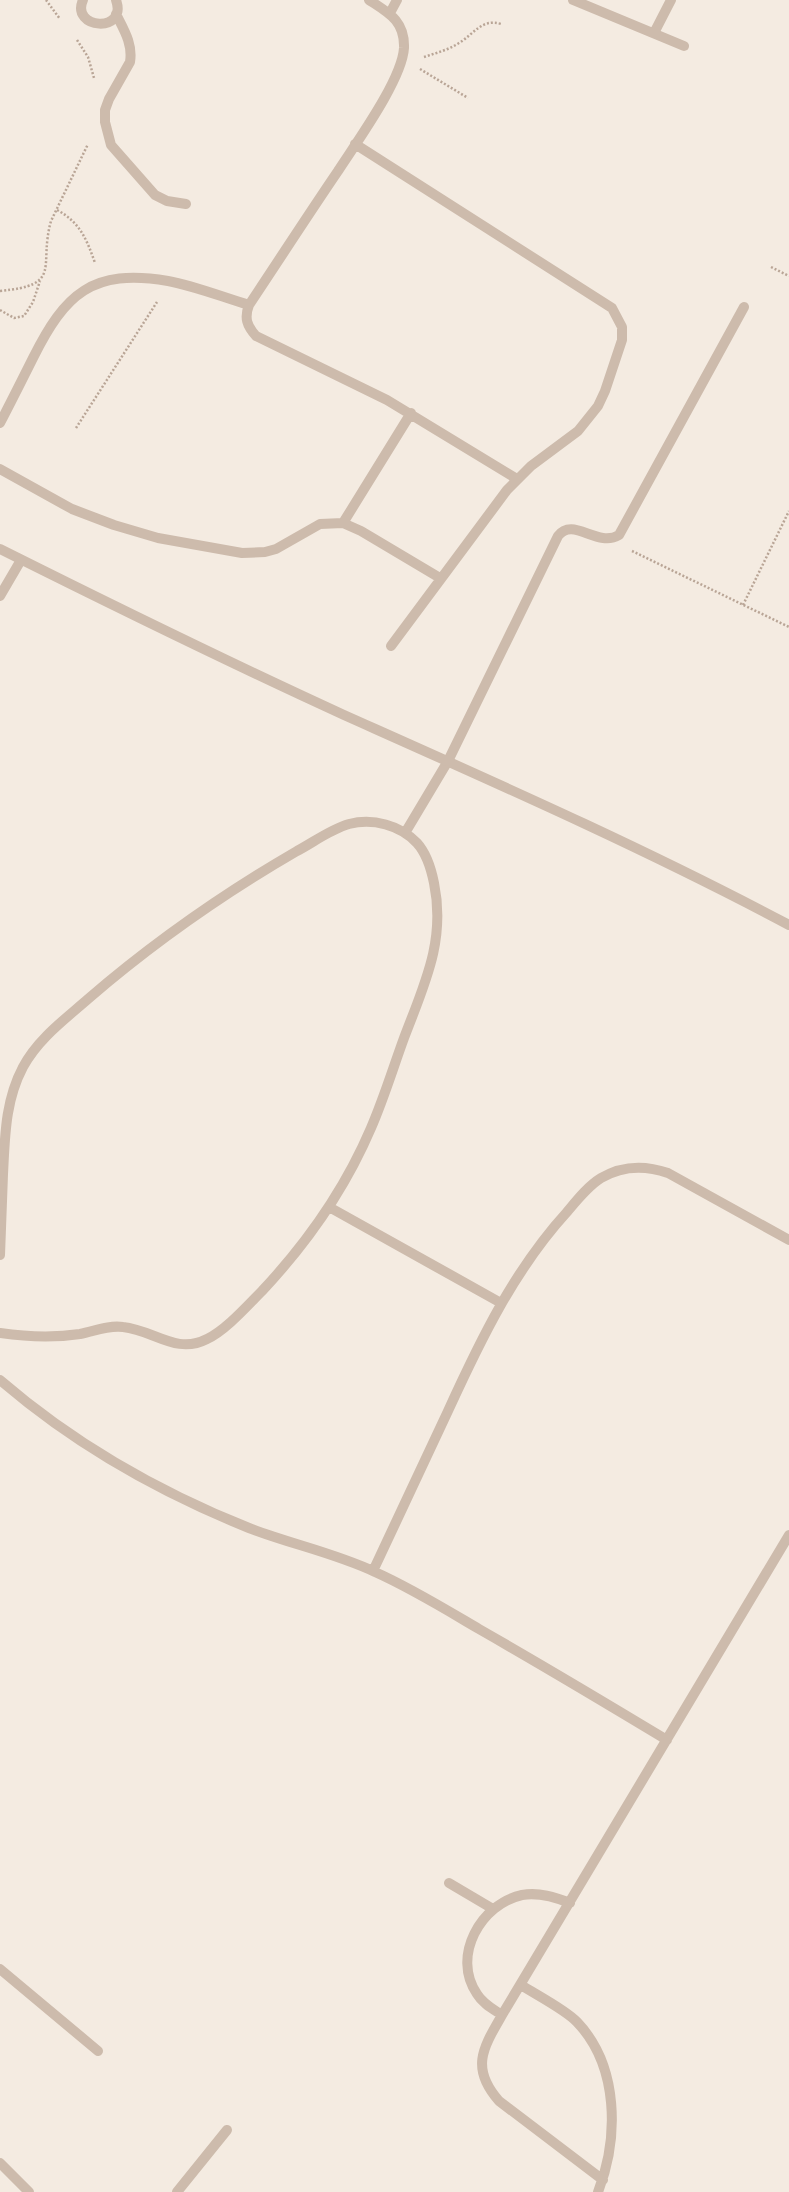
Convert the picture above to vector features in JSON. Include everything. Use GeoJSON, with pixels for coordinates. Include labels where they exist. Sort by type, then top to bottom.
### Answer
{"type":"FeatureCollection","features":[{"type":"Feature","properties":{"kind":"street"},"geometry":{"type":"LineString","coordinates":[[81,1],[82,12],[87,20],[95,24],[103,25],[111,21],[116,14],[118,6],[116,0]]}},
{"type":"Feature","properties":{"kind":"street"},"geometry":{"type":"LineString","coordinates":[[369,0],[390,12],[396,20],[403,38],[402,58],[382,101],[356,144],[249,305],[246,313],[246,321],[256,336],[411,413],[517,479]]}},
{"type":"Feature","properties":{"kind":"street"},"geometry":{"type":"LineString","coordinates":[[390,12],[397,0]]}},
{"type":"Feature","properties":{"kind":"street"},"geometry":{"type":"LineString","coordinates":[[573,0],[684,46]]}},
{"type":"Feature","properties":{"kind":"street"},"geometry":{"type":"LineString","coordinates":[[654,33],[671,0]]}},
{"type":"Feature","properties":{"kind":"street"},"geometry":{"type":"LineString","coordinates":[[116,14],[130,44],[131,55],[130,62],[107,104],[105,122],[111,145],[155,195],[167,201],[186,204]]}},
{"type":"Feature","properties":{"kind":"street"},"geometry":{"type":"LineString","coordinates":[[356,144],[612,308],[622,327],[622,340],[605,392],[598,406],[578,431],[517,479],[497,502],[391,646]]}},
{"type":"Feature","properties":{"kind":"street"},"geometry":{"type":"LineString","coordinates":[[0,423],[46,330],[61,309],[74,296],[102,282],[136,278],[170,282],[249,305]]}},
{"type":"Feature","properties":{"kind":"street"},"geometry":{"type":"LineString","coordinates":[[405,833],[448,761],[562,532],[571,528],[601,538],[614,538],[624,530],[744,307]]}},
{"type":"Feature","properties":{"kind":"street"},"geometry":{"type":"LineString","coordinates":[[343,523],[411,413]]}},
{"type":"Feature","properties":{"kind":"street"},"geometry":{"type":"LineString","coordinates":[[0,469],[72,509],[114,526],[158,538],[242,553],[265,552],[287,544],[320,524],[343,523],[361,531],[440,578]]}},
{"type":"Feature","properties":{"kind":"street"},"geometry":{"type":"LineString","coordinates":[[0,549],[237,665],[448,761],[694,876],[789,925]]}},
{"type":"Feature","properties":{"kind":"street"},"geometry":{"type":"LineString","coordinates":[[0,596],[21,560]]}},
{"type":"Feature","properties":{"kind":"street"},"geometry":{"type":"LineString","coordinates":[[0,1255],[6,1117],[12,1093],[21,1070],[44,1037],[102,986],[160,940],[209,906],[270,867],[334,831],[350,824],[366,822],[393,827],[405,833],[417,843],[432,868],[437,894],[438,921],[436,944],[425,990],[372,1124],[351,1170],[329,1207],[290,1260],[261,1292],[214,1336],[202,1342],[190,1345],[176,1345],[140,1330],[112,1326],[82,1333],[51,1336],[0,1333]]}},
{"type":"Feature","properties":{"kind":"street"},"geometry":{"type":"LineString","coordinates":[[373,1571],[480,1341],[501,1303],[555,1225],[587,1189],[605,1176],[631,1168],[656,1169],[668,1173],[789,1240]]}},
{"type":"Feature","properties":{"kind":"street"},"geometry":{"type":"LineString","coordinates":[[329,1207],[501,1303]]}},
{"type":"Feature","properties":{"kind":"street"},"geometry":{"type":"LineString","coordinates":[[0,1380],[70,1433],[112,1461],[156,1486],[250,1528],[373,1571],[421,1594],[667,1740]]}},
{"type":"Feature","properties":{"kind":"street"},"geometry":{"type":"LineString","coordinates":[[603,2180],[499,2101],[488,2089],[482,2075],[481,2059],[486,2044],[502,2015],[789,1535]]}},
{"type":"Feature","properties":{"kind":"street"},"geometry":{"type":"LineString","coordinates":[[449,1883],[493,1909]]}},
{"type":"Feature","properties":{"kind":"street"},"geometry":{"type":"LineString","coordinates":[[502,2015],[488,2006],[476,1993],[469,1978],[467,1960],[470,1944],[480,1924],[493,1909],[508,1900],[523,1895],[539,1894],[555,1897],[570,1903]]}},
{"type":"Feature","properties":{"kind":"street"},"geometry":{"type":"LineString","coordinates":[[0,1969],[98,2051]]}},
{"type":"Feature","properties":{"kind":"street"},"geometry":{"type":"LineString","coordinates":[[521,1984],[576,2021],[593,2043],[605,2067],[611,2094],[611,2122],[609,2151],[603,2180],[598,2192]]}},
{"type":"Feature","properties":{"kind":"street"},"geometry":{"type":"LineString","coordinates":[[177,2192],[227,2130]]}},
{"type":"Feature","properties":{"kind":"street"},"geometry":{"type":"LineString","coordinates":[[0,2163],[29,2192]]}},
{"type":"Feature","properties":{"kind":"path"},"geometry":{"type":"LineString","coordinates":[[46,0],[65,25]]}},
{"type":"Feature","properties":{"kind":"path"},"geometry":{"type":"LineString","coordinates":[[402,58],[423,57],[443,51],[460,43],[486,23],[494,22],[501,24]]}},
{"type":"Feature","properties":{"kind":"path"},"geometry":{"type":"LineString","coordinates":[[75,37],[88,57],[94,73],[94,80]]}},
{"type":"Feature","properties":{"kind":"path"},"geometry":{"type":"LineString","coordinates":[[402,58],[468,98]]}},
{"type":"Feature","properties":{"kind":"path"},"geometry":{"type":"LineString","coordinates":[[0,310],[14,318],[24,316],[33,302],[40,280],[45,272],[48,232],[57,210],[84,156],[91,137]]}},
{"type":"Feature","properties":{"kind":"path"},"geometry":{"type":"LineString","coordinates":[[57,210],[73,220],[83,233],[102,282]]}},
{"type":"Feature","properties":{"kind":"path"},"geometry":{"type":"LineString","coordinates":[[771,267],[789,276]]}},
{"type":"Feature","properties":{"kind":"path"},"geometry":{"type":"LineString","coordinates":[[0,291],[23,289],[32,286],[40,280]]}},
{"type":"Feature","properties":{"kind":"path"},"geometry":{"type":"LineString","coordinates":[[76,428],[170,282]]}},
{"type":"Feature","properties":{"kind":"path"},"geometry":{"type":"LineString","coordinates":[[744,605],[789,511]]}},
{"type":"Feature","properties":{"kind":"path"},"geometry":{"type":"LineString","coordinates":[[614,538],[639,556],[789,626]]}}]}
